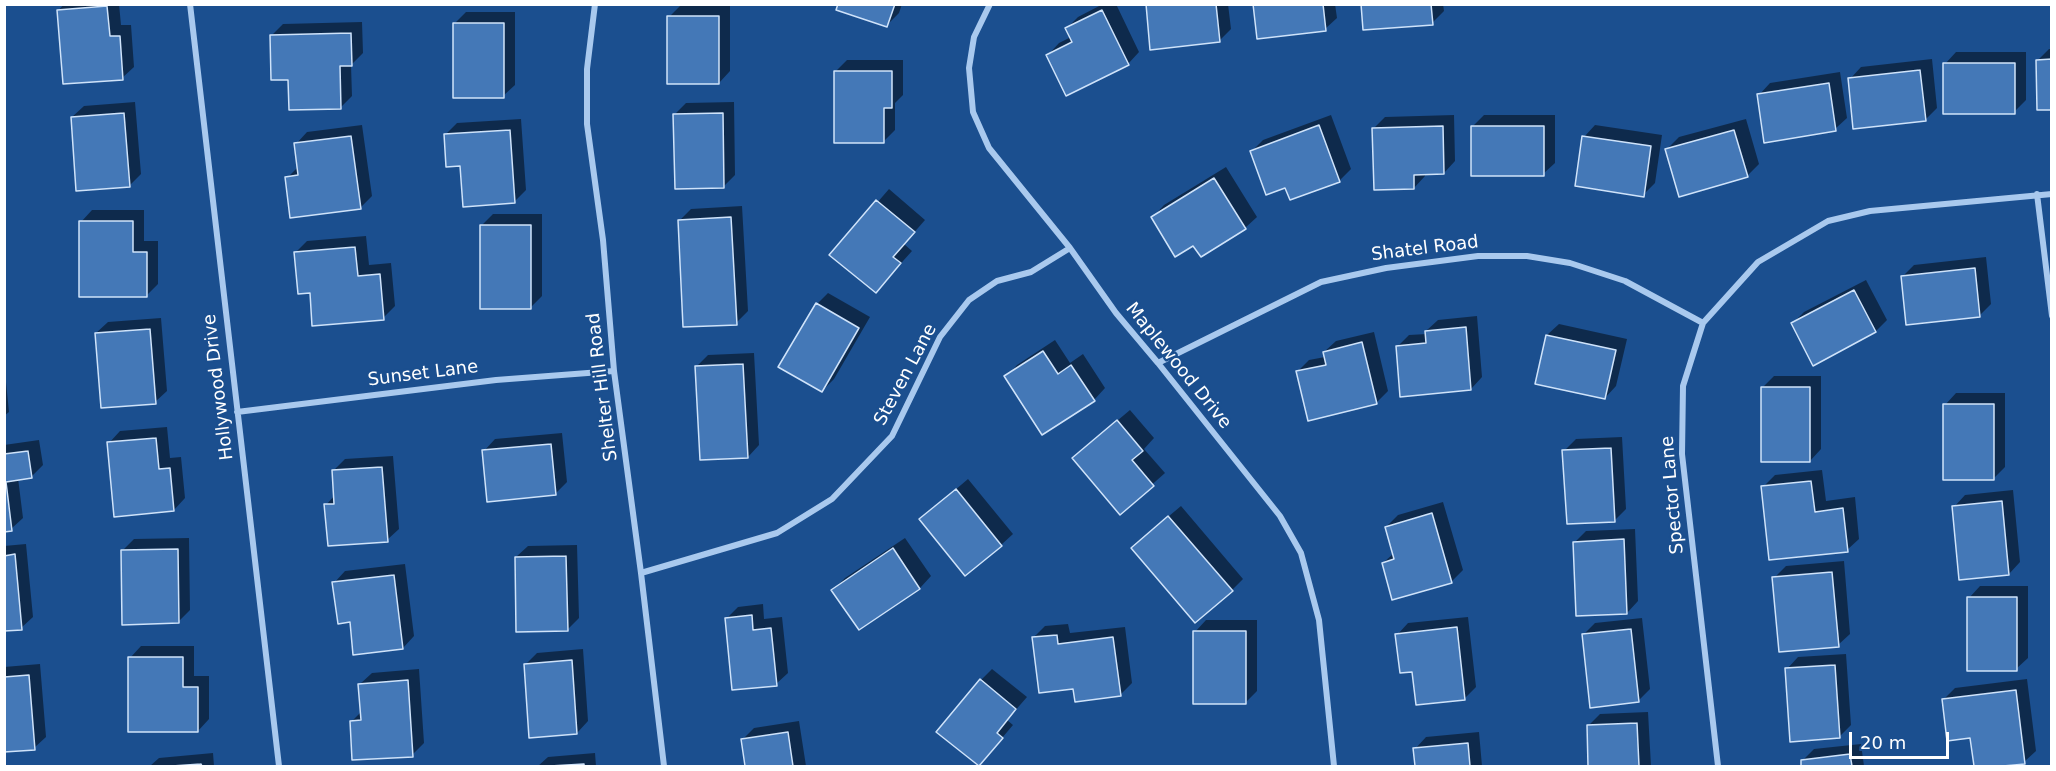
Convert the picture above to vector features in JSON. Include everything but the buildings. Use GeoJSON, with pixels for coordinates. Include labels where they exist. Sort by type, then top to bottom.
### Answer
{"type":"FeatureCollection","features":[{"type":"Feature","properties":{"kind":"street","name":"Hollywood Drive"},"geometry":{"type":"LineString","coordinates":[[190,4],[279,766]]}},
{"type":"Feature","properties":{"kind":"street","name":"Shelter Hill Road"},"geometry":{"type":"LineString","coordinates":[[595,4],[587,69],[586,124],[603,240],[614,371],[664,766]]}},
{"type":"Feature","properties":{"kind":"street","name":"Maplewood Drive"},"geometry":{"type":"LineString","coordinates":[[990,4],[974,37],[969,68],[973,112],[989,148],[1070,248],[1116,314],[1280,516],[1301,553],[1319,620],[1334,766]]}},
{"type":"Feature","properties":{"kind":"street"},"geometry":{"type":"LineString","coordinates":[[2037,194],[2052,316]]}},
{"type":"Feature","properties":{"kind":"street","name":"Spector Lane"},"geometry":{"type":"LineString","coordinates":[[1718,766],[1682,454],[1683,386],[1702,323],[1758,262],[1828,221],[1870,211],[2052,194]]}},
{"type":"Feature","properties":{"kind":"street","name":"Steven Lane"},"geometry":{"type":"LineString","coordinates":[[641,573],[777,533],[832,499],[892,436],[940,337],[969,300],[997,281],[1031,272],[1070,248]]}},
{"type":"Feature","properties":{"kind":"street","name":"Shatel Road"},"geometry":{"type":"LineString","coordinates":[[1158,363],[1321,282],[1386,268],[1478,256],[1527,256],[1570,263],[1625,281],[1702,323]]}},
{"type":"Feature","properties":{"kind":"street","name":"Sunset Lane"},"geometry":{"type":"LineString","coordinates":[[237,412],[496,380],[614,371]]}}]}
